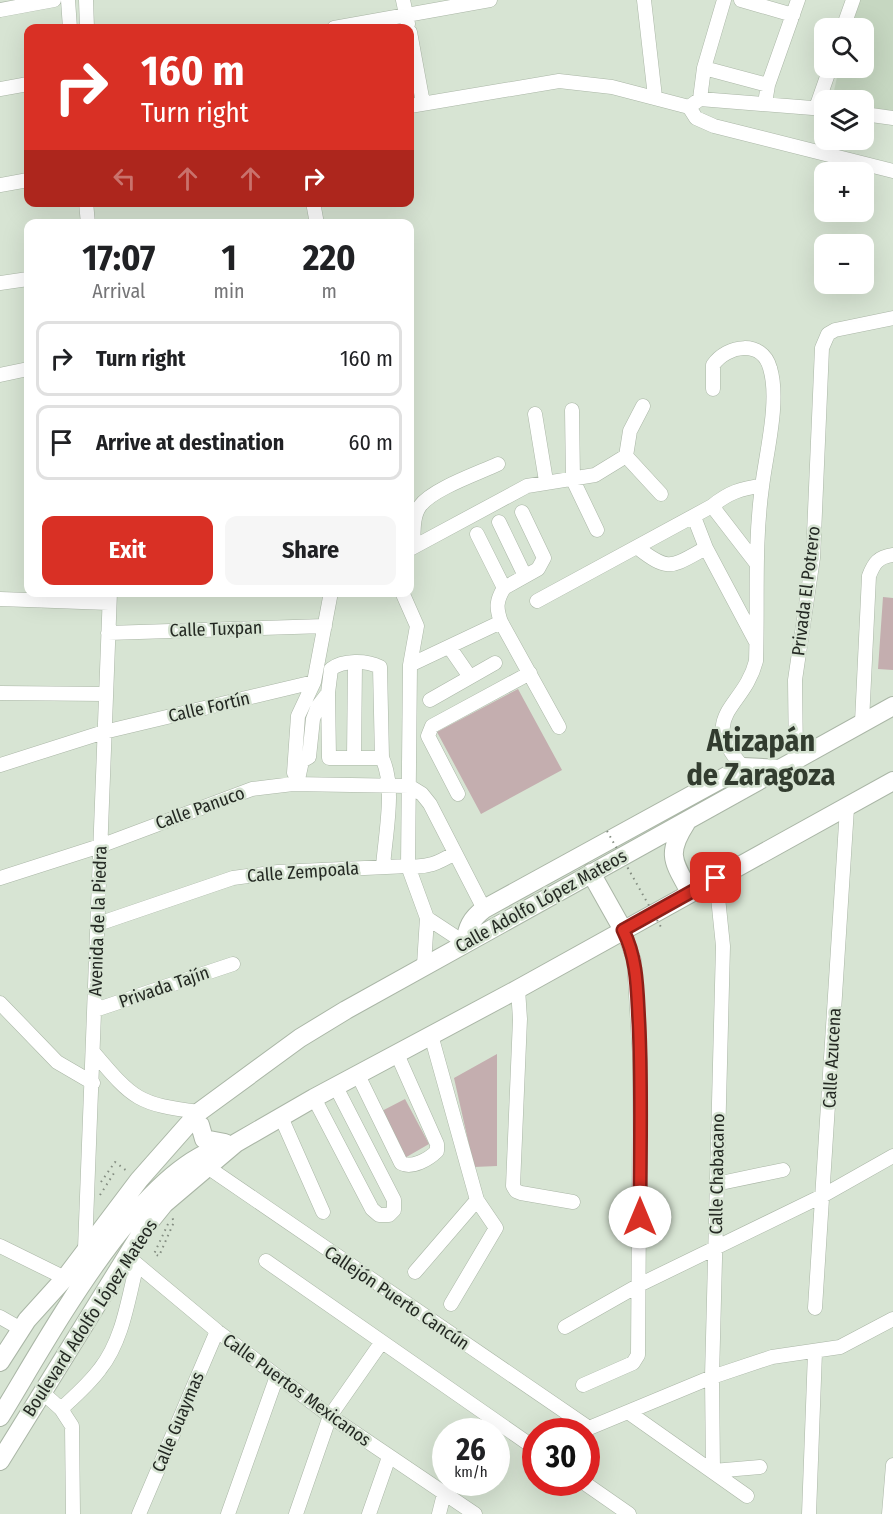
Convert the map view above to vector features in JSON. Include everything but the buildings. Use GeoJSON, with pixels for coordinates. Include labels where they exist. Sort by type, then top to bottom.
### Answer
{"type":"FeatureCollection","features":[{"type":"Feature","properties":{"kind":"main road","name":"Calle Adolfo López Mateos"},"geometry":{"type":"LineString","coordinates":[[203,1113],[300,1038],[424,965],[893,706]]}},
{"type":"Feature","properties":{"kind":"main road"},"geometry":{"type":"LineString","coordinates":[[465,943],[467,928],[475,916],[484,909],[682,803],[743,767],[788,764]]}},
{"type":"Feature","properties":{"kind":"main road"},"geometry":{"type":"LineString","coordinates":[[203,1113],[201,1133],[206,1140],[236,1143],[893,781]]}},
{"type":"Feature","properties":{"kind":"main road"},"geometry":{"type":"LineString","coordinates":[[682,803],[733,796]]}},
{"type":"Feature","properties":{"kind":"main road"},"geometry":{"type":"LineString","coordinates":[[686,822],[676,839],[673,857],[690,891]]}},
{"type":"Feature","properties":{"kind":"main road"},"geometry":{"type":"LineString","coordinates":[[591,873],[623,930]]}},
{"type":"Feature","properties":{"kind":"main road"},"geometry":{"type":"LineString","coordinates":[[85,1249],[146,1190],[203,1113]]}},
{"type":"Feature","properties":{"kind":"main road","name":"Boulevard Adolfo López Mateos"},"geometry":{"type":"LineString","coordinates":[[0,1362],[21,1329],[65,1278],[139,1180],[203,1113]]}},
{"type":"Feature","properties":{"kind":"main road","name":"Boulevard Adolfo López Mateos"},"geometry":{"type":"LineString","coordinates":[[0,1461],[42,1392],[132,1260],[164,1204],[206,1166],[236,1143]]}},
{"type":"Feature","properties":{"kind":"main road","name":"Boulevard Adolfo López Mateos"},"geometry":{"type":"LineString","coordinates":[[0,1417],[84,1281],[126,1224],[188,1162],[207,1151],[236,1143]]}},
{"type":"Feature","properties":{"kind":"main road","name":"Boulevard Adolfo López Mateos"},"geometry":{"type":"LineString","coordinates":[[0,1398],[34,1345],[65,1278]]}},
{"type":"Feature","properties":{"kind":"street"},"geometry":{"type":"LineString","coordinates":[[0,9],[54,0]]}},
{"type":"Feature","properties":{"kind":"street"},"geometry":{"type":"LineString","coordinates":[[68,0],[70,24]]}},
{"type":"Feature","properties":{"kind":"street"},"geometry":{"type":"LineString","coordinates":[[86,0],[87,24]]}},
{"type":"Feature","properties":{"kind":"street"},"geometry":{"type":"LineString","coordinates":[[403,0],[408,24]]}},
{"type":"Feature","properties":{"kind":"street"},"geometry":{"type":"LineString","coordinates":[[411,24],[490,0]]}},
{"type":"Feature","properties":{"kind":"street"},"geometry":{"type":"LineString","coordinates":[[644,0],[655,97]]}},
{"type":"Feature","properties":{"kind":"street"},"geometry":{"type":"LineString","coordinates":[[724,0],[694,103],[696,118],[714,126],[893,171]]}},
{"type":"Feature","properties":{"kind":"street"},"geometry":{"type":"LineString","coordinates":[[741,0],[793,15]]}},
{"type":"Feature","properties":{"kind":"street"},"geometry":{"type":"LineString","coordinates":[[765,103],[768,85],[798,0]]}},
{"type":"Feature","properties":{"kind":"street"},"geometry":{"type":"LineString","coordinates":[[847,18],[853,0]]}},
{"type":"Feature","properties":{"kind":"street"},"geometry":{"type":"LineString","coordinates":[[704,68],[768,85]]}},
{"type":"Feature","properties":{"kind":"street"},"geometry":{"type":"LineString","coordinates":[[414,85],[416,105],[559,81],[586,82],[694,103],[765,103],[814,108]]}},
{"type":"Feature","properties":{"kind":"street"},"geometry":{"type":"LineString","coordinates":[[0,89],[24,85]]}},
{"type":"Feature","properties":{"kind":"street"},"geometry":{"type":"LineString","coordinates":[[874,115],[893,118]]}},
{"type":"Feature","properties":{"kind":"street"},"geometry":{"type":"LineString","coordinates":[[0,185],[24,181]]}},
{"type":"Feature","properties":{"kind":"street"},"geometry":{"type":"LineString","coordinates":[[0,283],[24,280]]}},
{"type":"Feature","properties":{"kind":"street","name":"Privada El Potrero"},"geometry":{"type":"LineString","coordinates":[[788,764],[795,680],[812,576],[821,422],[822,348],[828,334],[835,330],[893,318]]}},
{"type":"Feature","properties":{"kind":"street"},"geometry":{"type":"LineString","coordinates":[[713,388],[713,364],[727,351],[742,347],[754,348],[770,366],[772,381],[770,440],[762,486],[756,563],[757,644],[752,676],[724,718],[722,735],[728,750],[743,767]]}},
{"type":"Feature","properties":{"kind":"street"},"geometry":{"type":"LineString","coordinates":[[0,375],[24,370]]}},
{"type":"Feature","properties":{"kind":"street"},"geometry":{"type":"LineString","coordinates":[[414,546],[527,486],[546,481],[595,476],[626,456],[630,431],[643,406]]}},
{"type":"Feature","properties":{"kind":"street"},"geometry":{"type":"LineString","coordinates":[[572,410],[573,480],[597,530]]}},
{"type":"Feature","properties":{"kind":"street"},"geometry":{"type":"LineString","coordinates":[[535,414],[546,481]]}},
{"type":"Feature","properties":{"kind":"street"},"geometry":{"type":"LineString","coordinates":[[626,456],[662,494]]}},
{"type":"Feature","properties":{"kind":"street"},"geometry":{"type":"LineString","coordinates":[[414,520],[420,506],[430,497],[498,464]]}},
{"type":"Feature","properties":{"kind":"street"},"geometry":{"type":"LineString","coordinates":[[537,601],[694,517],[729,493],[762,486]]}},
{"type":"Feature","properties":{"kind":"street"},"geometry":{"type":"LineString","coordinates":[[712,506],[756,563]]}},
{"type":"Feature","properties":{"kind":"street"},"geometry":{"type":"LineString","coordinates":[[522,512],[544,558],[538,569],[504,588],[498,598],[497,610],[501,622],[559,727]]}},
{"type":"Feature","properties":{"kind":"street"},"geometry":{"type":"LineString","coordinates":[[694,517],[706,548],[757,644]]}},
{"type":"Feature","properties":{"kind":"street"},"geometry":{"type":"LineString","coordinates":[[499,522],[525,576]]}},
{"type":"Feature","properties":{"kind":"street"},"geometry":{"type":"LineString","coordinates":[[477,534],[504,588]]}},
{"type":"Feature","properties":{"kind":"street"},"geometry":{"type":"LineString","coordinates":[[638,548],[658,564],[667,566],[676,564],[706,548]]}},
{"type":"Feature","properties":{"kind":"street"},"geometry":{"type":"LineString","coordinates":[[862,722],[869,576],[874,563],[884,556],[893,555]]}},
{"type":"Feature","properties":{"kind":"street"},"geometry":{"type":"LineString","coordinates":[[295,784],[298,716],[314,682],[330,597]]}},
{"type":"Feature","properties":{"kind":"street"},"geometry":{"type":"LineString","coordinates":[[404,597],[417,626],[410,665],[408,866],[427,918],[424,965]]}},
{"type":"Feature","properties":{"kind":"street"},"geometry":{"type":"LineString","coordinates":[[0,599],[109,598]]}},
{"type":"Feature","properties":{"kind":"street","name":"Avenida de la Piedra"},"geometry":{"type":"LineString","coordinates":[[85,1249],[93,1083],[109,598]]}},
{"type":"Feature","properties":{"kind":"street"},"geometry":{"type":"LineString","coordinates":[[410,665],[501,622]]}},
{"type":"Feature","properties":{"kind":"street","name":"Calle Tuxpan"},"geometry":{"type":"LineString","coordinates":[[108,633],[325,626]]}},
{"type":"Feature","properties":{"kind":"street"},"geometry":{"type":"LineString","coordinates":[[450,648],[470,677]]}},
{"type":"Feature","properties":{"kind":"street"},"geometry":{"type":"LineString","coordinates":[[354,758],[355,663]]}},
{"type":"Feature","properties":{"kind":"street"},"geometry":{"type":"LineString","coordinates":[[329,758],[330,669],[338,664],[355,663],[380,667],[382,758],[387,768],[389,786],[383,867]]}},
{"type":"Feature","properties":{"kind":"street"},"geometry":{"type":"LineString","coordinates":[[430,699],[495,663]]}},
{"type":"Feature","properties":{"kind":"street"},"geometry":{"type":"LineString","coordinates":[[458,794],[428,736],[429,731],[432,726],[530,673]]}},
{"type":"Feature","properties":{"kind":"street","name":"Calle Fortín"},"geometry":{"type":"LineString","coordinates":[[0,765],[104,732],[314,682]]}},
{"type":"Feature","properties":{"kind":"street"},"geometry":{"type":"LineString","coordinates":[[0,693],[105,694]]}},
{"type":"Feature","properties":{"kind":"street"},"geometry":{"type":"LineString","coordinates":[[309,757],[313,719],[318,706],[328,693]]}},
{"type":"Feature","properties":{"kind":"street"},"geometry":{"type":"LineString","coordinates":[[295,784],[302,761],[309,757],[382,758]]}},
{"type":"Feature","properties":{"kind":"street","name":"Calle Panuco"},"geometry":{"type":"LineString","coordinates":[[0,878],[100,846],[252,789],[295,784],[409,786]]}},
{"type":"Feature","properties":{"kind":"street"},"geometry":{"type":"LineString","coordinates":[[409,786],[422,794],[430,804],[484,909]]}},
{"type":"Feature","properties":{"kind":"street","name":"Calle Azucena"},"geometry":{"type":"LineString","coordinates":[[815,1308],[847,808]]}},
{"type":"Feature","properties":{"kind":"street","name":"Calle Zempoala"},"geometry":{"type":"LineString","coordinates":[[98,924],[233,878],[278,872],[434,866],[455,853]]}},
{"type":"Feature","properties":{"kind":"street","name":"Calle Chabacano"},"geometry":{"type":"LineString","coordinates":[[713,1471],[711,1377],[723,946],[716,878]]}},
{"type":"Feature","properties":{"kind":"street"},"geometry":{"type":"LineString","coordinates":[[427,918],[465,943]]}},
{"type":"Feature","properties":{"kind":"street"},"geometry":{"type":"LineString","coordinates":[[583,1385],[637,1360],[640,1060],[634,960],[623,930]]}},
{"type":"Feature","properties":{"kind":"street","name":"Privada Tajín"},"geometry":{"type":"LineString","coordinates":[[95,1010],[233,964]]}},
{"type":"Feature","properties":{"kind":"street"},"geometry":{"type":"LineString","coordinates":[[518,989],[520,1019],[513,1186],[521,1193],[573,1202]]}},
{"type":"Feature","properties":{"kind":"street"},"geometry":{"type":"LineString","coordinates":[[1,1007],[57,1062],[93,1083]]}},
{"type":"Feature","properties":{"kind":"street"},"geometry":{"type":"LineString","coordinates":[[431,1035],[477,1200],[494,1223],[495,1234],[451,1304]]}},
{"type":"Feature","properties":{"kind":"street"},"geometry":{"type":"LineString","coordinates":[[94,1053],[125,1090],[143,1101],[159,1107],[203,1113]]}},
{"type":"Feature","properties":{"kind":"street"},"geometry":{"type":"LineString","coordinates":[[358,1075],[401,1163],[413,1164],[432,1155],[437,1151],[436,1144],[397,1054]]}},
{"type":"Feature","properties":{"kind":"street"},"geometry":{"type":"LineString","coordinates":[[314,1098],[372,1209],[379,1215],[389,1215],[394,1210],[394,1200],[336,1087]]}},
{"type":"Feature","properties":{"kind":"street"},"geometry":{"type":"LineString","coordinates":[[281,1117],[323,1212]]}},
{"type":"Feature","properties":{"kind":"street"},"geometry":{"type":"LineString","coordinates":[[565,1327],[715,1245],[824,1195],[893,1156]]}},
{"type":"Feature","properties":{"kind":"street","name":"Callejón Puerto Cancún"},"geometry":{"type":"LineString","coordinates":[[206,1166],[589,1428],[628,1412]]}},
{"type":"Feature","properties":{"kind":"street"},"geometry":{"type":"LineString","coordinates":[[716,1184],[783,1170]]}},
{"type":"Feature","properties":{"kind":"street"},"geometry":{"type":"LineString","coordinates":[[415,1272],[477,1200]]}},
{"type":"Feature","properties":{"kind":"street"},"geometry":{"type":"LineString","coordinates":[[0,1246],[65,1278]]}},
{"type":"Feature","properties":{"kind":"street"},"geometry":{"type":"LineString","coordinates":[[61,1409],[86,1386],[108,1355],[125,1314],[132,1260]]}},
{"type":"Feature","properties":{"kind":"street","name":"Calle Puertos Mexicanos"},"geometry":{"type":"LineString","coordinates":[[132,1260],[217,1331],[330,1416],[432,1486]]}},
{"type":"Feature","properties":{"kind":"street"},"geometry":{"type":"LineString","coordinates":[[266,1261],[522,1439]]}},
{"type":"Feature","properties":{"kind":"street"},"geometry":{"type":"LineString","coordinates":[[0,1317],[21,1329]]}},
{"type":"Feature","properties":{"kind":"street"},"geometry":{"type":"LineString","coordinates":[[628,1412],[711,1377],[772,1357],[840,1347],[893,1319]]}},
{"type":"Feature","properties":{"kind":"street","name":"Calle Guaymas"},"geometry":{"type":"LineString","coordinates":[[139,1514],[217,1331]]}},
{"type":"Feature","properties":{"kind":"street"},"geometry":{"type":"LineString","coordinates":[[296,1514],[330,1416],[381,1343]]}},
{"type":"Feature","properties":{"kind":"street"},"geometry":{"type":"LineString","coordinates":[[809,1514],[815,1352]]}},
{"type":"Feature","properties":{"kind":"street"},"geometry":{"type":"LineString","coordinates":[[228,1514],[277,1376]]}},
{"type":"Feature","properties":{"kind":"street"},"geometry":{"type":"LineString","coordinates":[[42,1392],[61,1409],[72,1426],[73,1514]]}},
{"type":"Feature","properties":{"kind":"street"},"geometry":{"type":"LineString","coordinates":[[628,1412],[747,1496]]}},
{"type":"Feature","properties":{"kind":"street"},"geometry":{"type":"LineString","coordinates":[[369,1514],[389,1457]]}},
{"type":"Feature","properties":{"kind":"street"},"geometry":{"type":"LineString","coordinates":[[892,1514],[893,1465]]}},
{"type":"Feature","properties":{"kind":"street"},"geometry":{"type":"LineString","coordinates":[[713,1471],[760,1467]]}},
{"type":"Feature","properties":{"kind":"street"},"geometry":{"type":"LineString","coordinates":[[600,1494],[629,1514]]}},
{"type":"Feature","properties":{"kind":"street"},"geometry":{"type":"LineString","coordinates":[[439,1514],[444,1496]]}},
{"type":"Feature","properties":{"kind":"street","name":"Calle Puertos Mexicanos"},"geometry":{"type":"LineString","coordinates":[[447,1496],[475,1514]]}},
{"type":"Feature","properties":{"kind":"path"},"geometry":{"type":"LineString","coordinates":[[607,831],[661,927]]}},
{"type":"Feature","properties":{"kind":"path"},"geometry":{"type":"LineString","coordinates":[[99,1186],[115,1162],[139,1180]]}},
{"type":"Feature","properties":{"kind":"path"},"geometry":{"type":"LineString","coordinates":[[93,1194],[98,1198],[116,1170]]}},
{"type":"Feature","properties":{"kind":"path"},"geometry":{"type":"LineString","coordinates":[[164,1204],[174,1222],[159,1256],[154,1254],[168,1224]]}},
{"type":"Feature","properties":{"kind":"shaded area"},"geometry":{"type":"Polygon","coordinates":[[[853,0],[893,0],[893,114],[874,111],[874,90],[834,90],[837,78],[874,78],[874,18],[849,18],[853,0]]]}},
{"type":"Feature","properties":{"kind":"district","name":"Atizapán de Zaragoza"},"geometry":{"type":"Point","coordinates":[761,758]}},
{"type":"Feature","properties":{"kind":"route"},"geometry":{"type":"LineString","coordinates":[[640,1217],[640,1060],[636,978],[630,944],[623,930],[716,878]]}}]}
